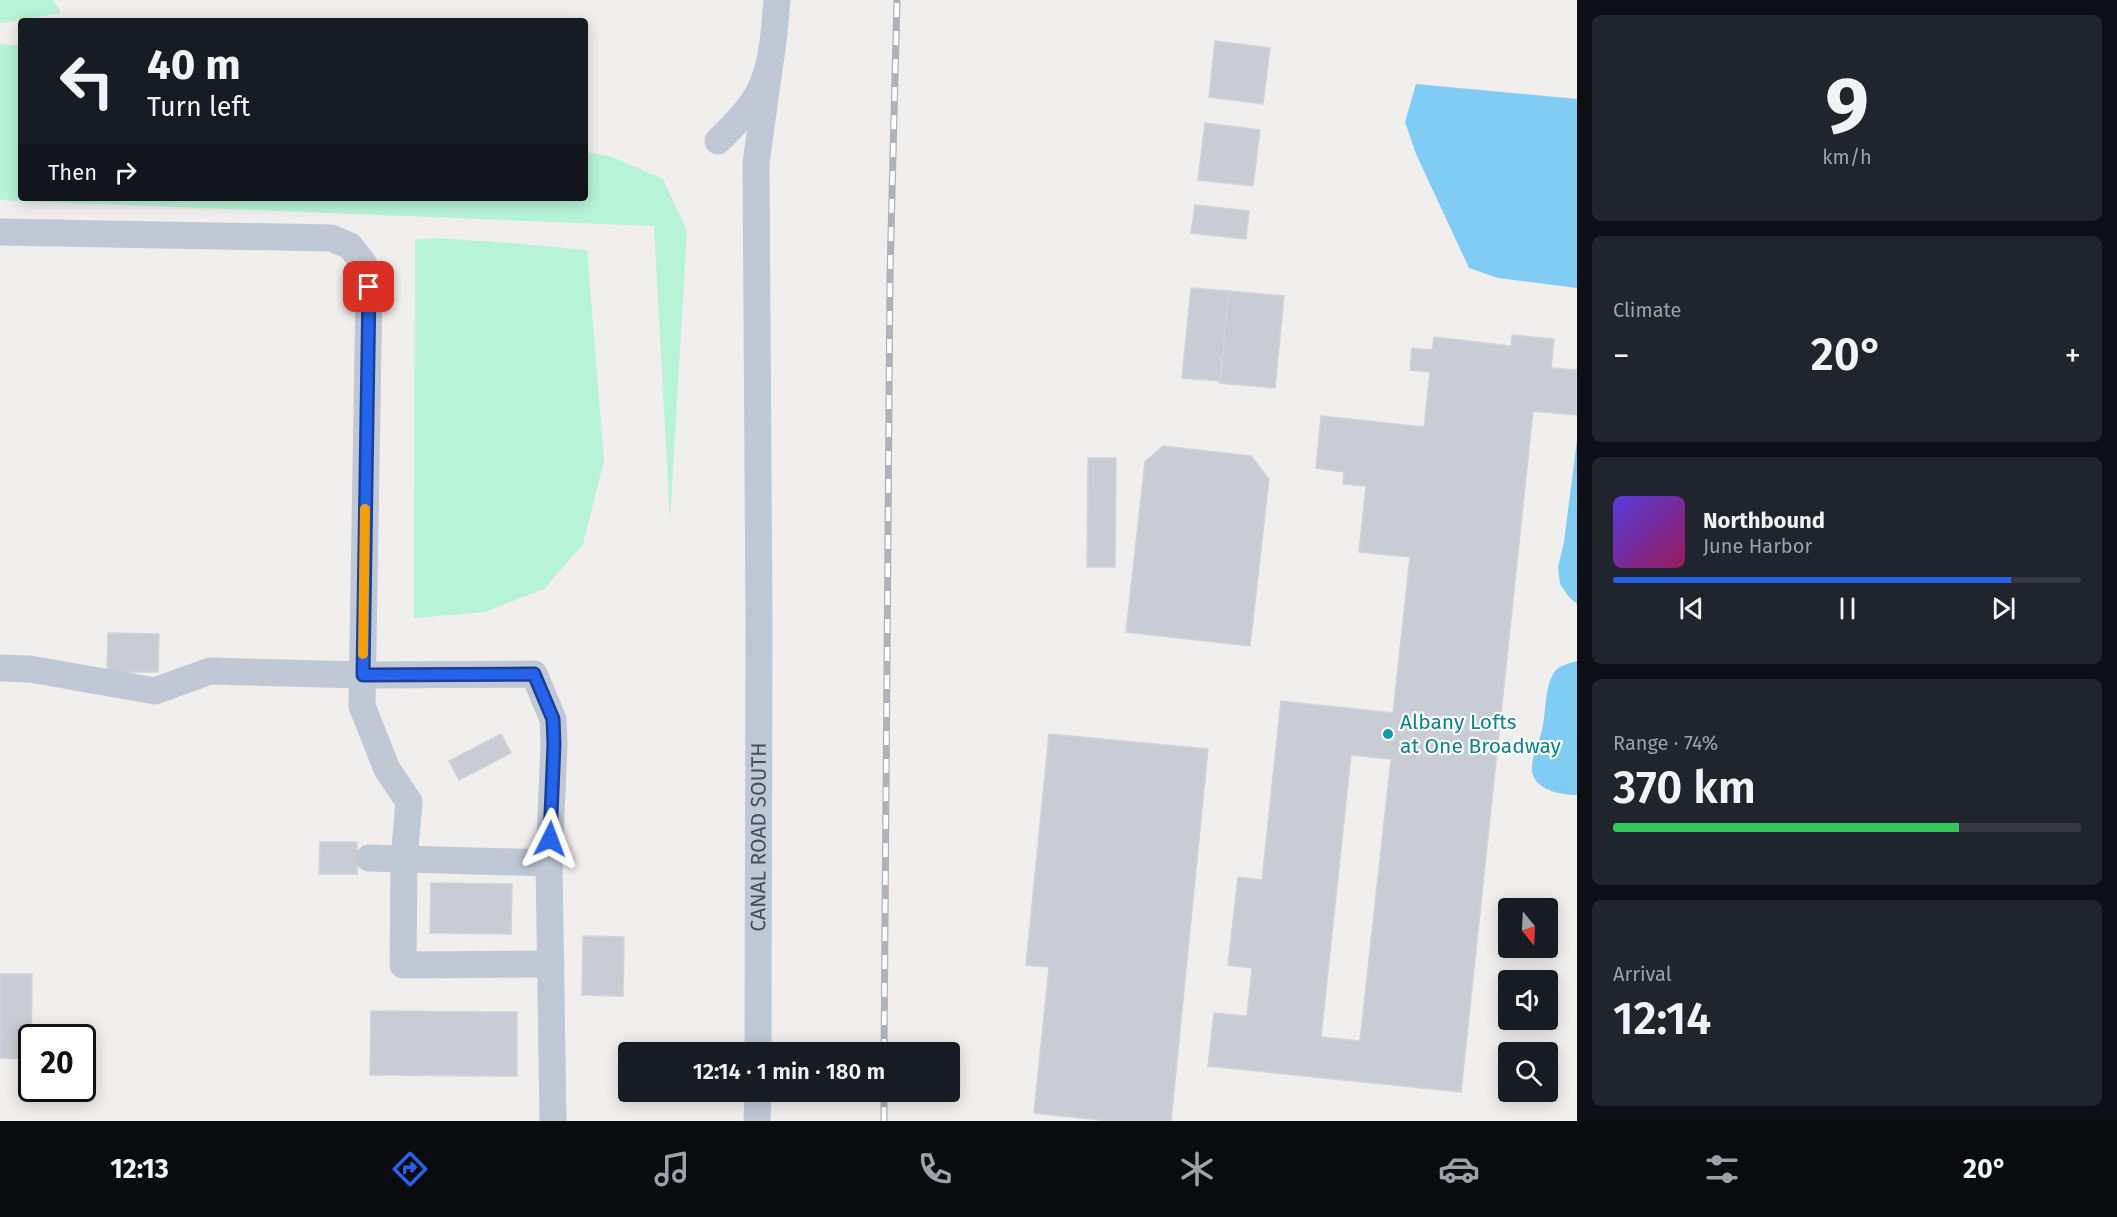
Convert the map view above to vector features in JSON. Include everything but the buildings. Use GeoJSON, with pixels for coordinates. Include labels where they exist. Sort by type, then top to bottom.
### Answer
{"type":"FeatureCollection","features":[{"type":"Feature","properties":{"kind":"street"},"geometry":{"type":"LineString","coordinates":[[718,141],[756,98],[765,76],[772,48],[777,0]]}},
{"type":"Feature","properties":{"kind":"street","name":"CANAL ROAD SOUTH"},"geometry":{"type":"LineString","coordinates":[[758,1042],[759,622],[756,163],[772,48]]}},
{"type":"Feature","properties":{"kind":"street"},"geometry":{"type":"LineString","coordinates":[[0,231],[331,238],[350,246],[364,264],[369,287],[362,706],[387,769],[409,802],[404,859],[404,965],[551,964]]}},
{"type":"Feature","properties":{"kind":"street"},"geometry":{"type":"LineString","coordinates":[[0,668],[30,669],[155,691],[210,671],[363,675],[534,674],[553,719],[549,863],[553,1121]]}},
{"type":"Feature","properties":{"kind":"street"},"geometry":{"type":"LineString","coordinates":[[369,858],[549,863]]}},
{"type":"Feature","properties":{"kind":"street"},"geometry":{"type":"LineString","coordinates":[[758,1102],[758,1121]]}},
{"type":"Feature","properties":{"kind":"green space"},"geometry":{"type":"Polygon","coordinates":[[[0,0],[53,0],[61,13],[18,18],[18,20],[0,23],[0,0]]]}},
{"type":"Feature","properties":{"kind":"green space"},"geometry":{"type":"Polygon","coordinates":[[[0,44],[18,46],[18,201],[0,200],[0,44]]]}},
{"type":"Feature","properties":{"kind":"green space"},"geometry":{"type":"Polygon","coordinates":[[[588,152],[610,156],[663,179],[687,231],[670,520],[654,226],[25,201],[588,201],[588,152]]]}},
{"type":"Feature","properties":{"kind":"green space"},"geometry":{"type":"Polygon","coordinates":[[[435,238],[587,250],[604,461],[583,544],[544,589],[485,612],[414,618],[415,240],[435,238]]]}},
{"type":"Feature","properties":{"kind":"water"},"geometry":{"type":"Polygon","coordinates":[[[1416,84],[1577,99],[1577,288],[1498,278],[1469,268],[1416,154],[1405,122],[1416,84]]]}},
{"type":"Feature","properties":{"kind":"water"},"geometry":{"type":"Polygon","coordinates":[[[1577,440],[1577,604],[1560,584],[1558,567],[1564,542],[1577,440]]]}},
{"type":"Feature","properties":{"kind":"water"},"geometry":{"type":"Polygon","coordinates":[[[1577,661],[1577,795],[1562,794],[1547,789],[1536,780],[1532,766],[1542,730],[1552,675],[1560,667],[1577,661]]]}},
{"type":"Feature","properties":{"kind":"railway"},"geometry":{"type":"LineString","coordinates":[[884,1042],[890,274],[897,0]]}},
{"type":"Feature","properties":{"kind":"railway"},"geometry":{"type":"LineString","coordinates":[[884,1102],[884,1121]]}},
{"type":"Feature","properties":{"kind":"slow traffic"},"geometry":{"type":"LineString","coordinates":[[363,654],[365,509]]}},
{"type":"Feature","properties":{"kind":"place","name":"Albany Lofts at One Broadway"},"geometry":{"type":"Point","coordinates":[1388,734]}},
{"type":"Feature","properties":{"kind":"route"},"geometry":{"type":"LineString","coordinates":[[369,287],[363,675],[534,674],[553,719],[550,839]]}}]}
